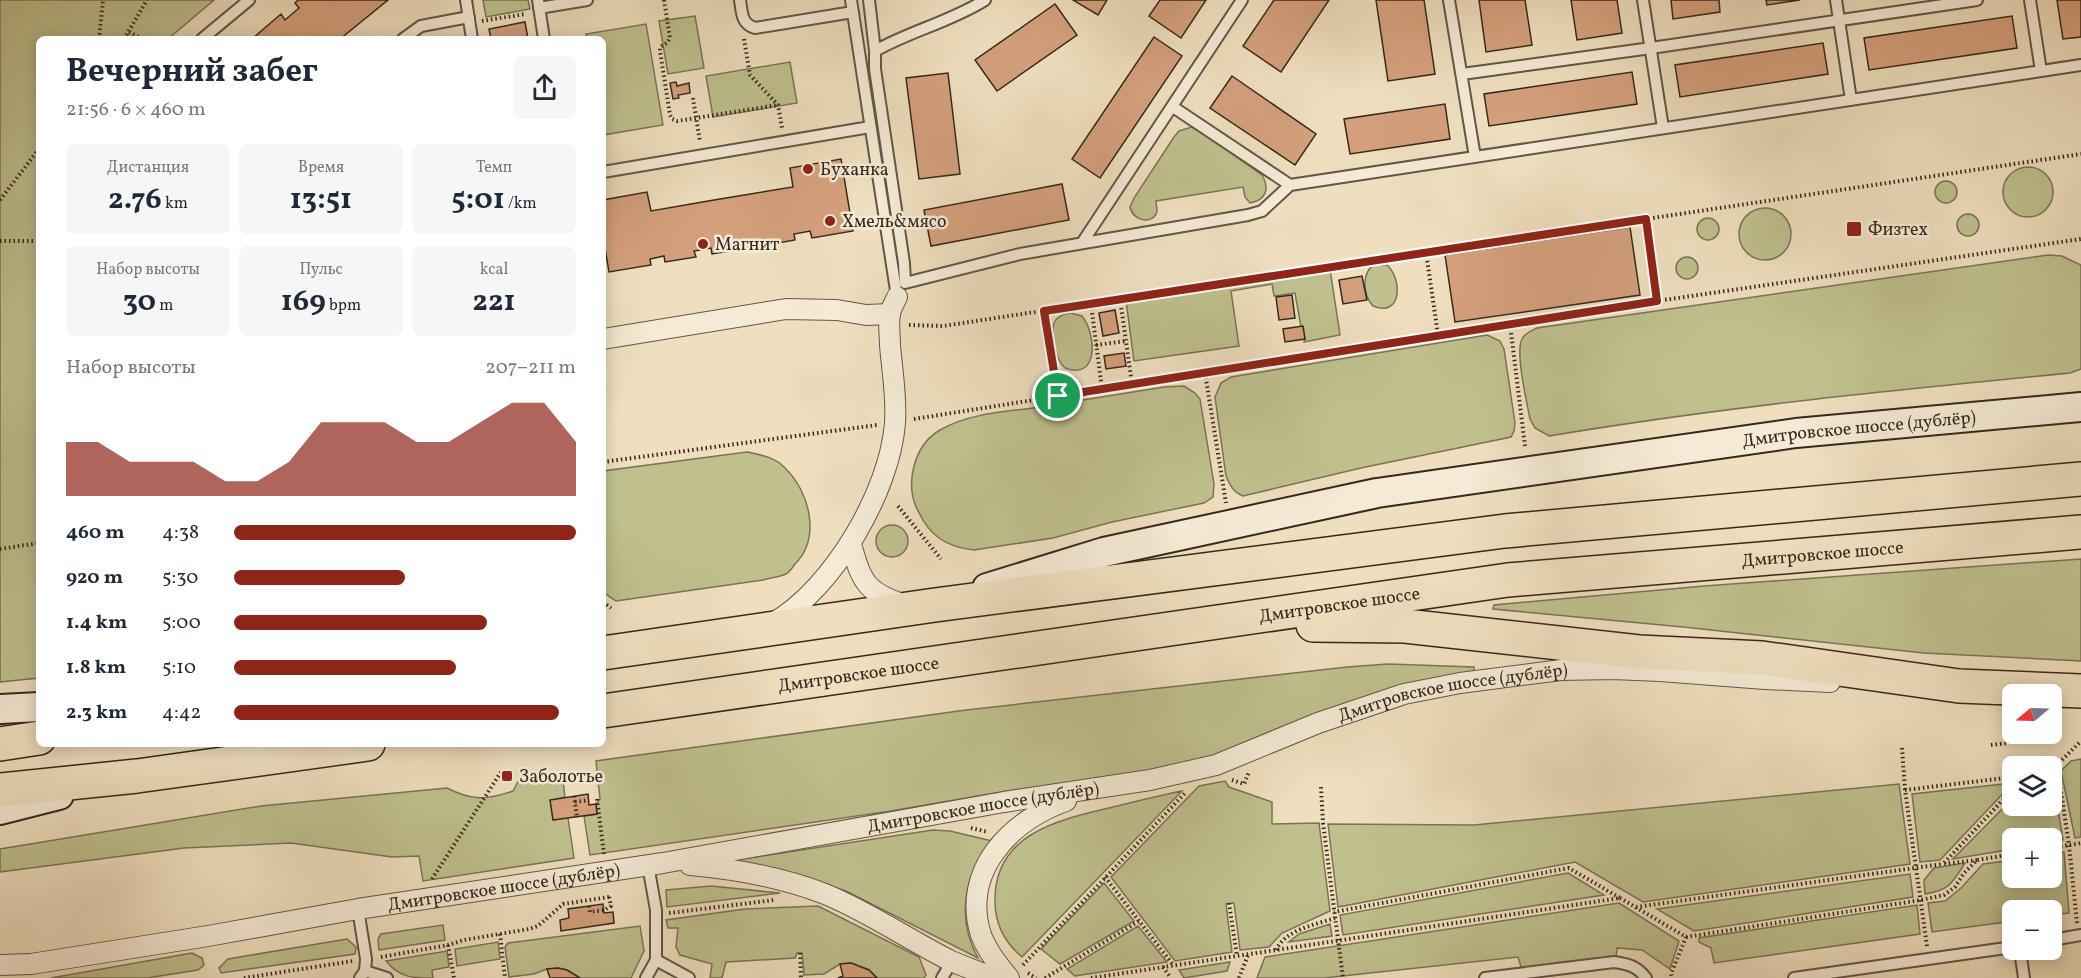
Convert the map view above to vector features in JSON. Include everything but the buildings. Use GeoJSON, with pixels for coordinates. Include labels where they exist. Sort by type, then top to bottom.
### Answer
{"type":"FeatureCollection","features":[{"type":"Feature","properties":{"kind":"highway"},"geometry":{"type":"LineString","coordinates":[[606,653],[924,606],[1505,531],[2081,479]]}},
{"type":"Feature","properties":{"kind":"highway","name":"Дмитровское шоссе"},"geometry":{"type":"LineString","coordinates":[[606,711],[1508,580],[2081,532]]}},
{"type":"Feature","properties":{"kind":"highway","name":"Дмитровское шоссе (дублёр)"},"geometry":{"type":"LineString","coordinates":[[1189,626],[1272,624],[1406,626],[1639,652],[1762,658],[1959,686],[2081,691]]}},
{"type":"Feature","properties":{"kind":"highway"},"geometry":{"type":"LineString","coordinates":[[0,744],[36,738]]}},
{"type":"Feature","properties":{"kind":"highway"},"geometry":{"type":"LineString","coordinates":[[0,790],[137,776],[346,747]]}},
{"type":"Feature","properties":{"kind":"main road","name":"Дмитровское шоссе (дублёр)"},"geometry":{"type":"LineString","coordinates":[[924,606],[1104,552],[1377,493],[1796,433],[2081,406]]}},
{"type":"Feature","properties":{"kind":"main road"},"geometry":{"type":"LineString","coordinates":[[0,710],[36,707]]}},
{"type":"Feature","properties":{"kind":"main road"},"geometry":{"type":"LineString","coordinates":[[0,810],[137,776]]}},
{"type":"Feature","properties":{"kind":"street"},"geometry":{"type":"LineString","coordinates":[[606,339],[786,309],[837,310],[866,315],[897,298],[895,422],[889,457],[881,481],[851,544],[803,600],[786,615],[759,630]]}},
{"type":"Feature","properties":{"kind":"street"},"geometry":{"type":"LineString","coordinates":[[851,544],[859,572],[871,589],[886,597],[924,606]]}},
{"type":"Feature","properties":{"kind":"street","name":"Дмитровское шоссе (дублёр)"},"geometry":{"type":"LineString","coordinates":[[0,965],[31,964],[358,909],[656,864],[1004,802],[1150,780],[1216,765],[1318,723],[1404,694],[1521,674],[1561,670],[1625,670],[1765,679],[1959,686]]}},
{"type":"Feature","properties":{"kind":"street"},"geometry":{"type":"LineString","coordinates":[[1009,978],[990,953],[982,936],[977,915],[980,884],[990,856],[1002,841],[1039,812],[1103,788]]}},
{"type":"Feature","properties":{"kind":"street"},"geometry":{"type":"LineString","coordinates":[[656,864],[731,869],[791,882],[851,907],[947,970],[994,978]]}},
{"type":"Feature","properties":{"kind":"street"},"geometry":{"type":"LineString","coordinates":[[0,970],[31,964]]}},
{"type":"Feature","properties":{"kind":"lane"},"geometry":{"type":"LineString","coordinates":[[206,36],[249,0]]}},
{"type":"Feature","properties":{"kind":"lane"},"geometry":{"type":"LineString","coordinates":[[466,0],[472,36]]}},
{"type":"Feature","properties":{"kind":"lane"},"geometry":{"type":"LineString","coordinates":[[544,36],[539,6],[587,0]]}},
{"type":"Feature","properties":{"kind":"lane"},"geometry":{"type":"LineString","coordinates":[[740,0],[743,20],[748,26],[755,28],[852,12]]}},
{"type":"Feature","properties":{"kind":"lane"},"geometry":{"type":"LineString","coordinates":[[851,0],[897,298]]}},
{"type":"Feature","properties":{"kind":"lane"},"geometry":{"type":"LineString","coordinates":[[869,0],[875,69],[904,263],[897,298]]}},
{"type":"Feature","properties":{"kind":"lane"},"geometry":{"type":"LineString","coordinates":[[875,51],[888,43],[968,11],[985,0]]}},
{"type":"Feature","properties":{"kind":"lane"},"geometry":{"type":"LineString","coordinates":[[1082,243],[1242,0]]}},
{"type":"Feature","properties":{"kind":"lane"},"geometry":{"type":"LineString","coordinates":[[1449,0],[1475,157]]}},
{"type":"Feature","properties":{"kind":"lane"},"geometry":{"type":"LineString","coordinates":[[1643,0],[1663,128]]}},
{"type":"Feature","properties":{"kind":"lane"},"geometry":{"type":"LineString","coordinates":[[1836,0],[1851,100]]}},
{"type":"Feature","properties":{"kind":"lane"},"geometry":{"type":"LineString","coordinates":[[1462,74],[1977,0]]}},
{"type":"Feature","properties":{"kind":"lane"},"geometry":{"type":"LineString","coordinates":[[2030,0],[2041,71]]}},
{"type":"Feature","properties":{"kind":"lane"},"geometry":{"type":"LineString","coordinates":[[407,36],[421,26],[469,20]]}},
{"type":"Feature","properties":{"kind":"lane"},"geometry":{"type":"LineString","coordinates":[[897,298],[1020,254],[1248,215],[1262,210],[1290,185],[2081,65]]}},
{"type":"Feature","properties":{"kind":"lane"},"geometry":{"type":"LineString","coordinates":[[1173,107],[1290,185]]}},
{"type":"Feature","properties":{"kind":"lane"},"geometry":{"type":"LineString","coordinates":[[606,171],[870,127]]}},
{"type":"Feature","properties":{"kind":"lane"},"geometry":{"type":"LineString","coordinates":[[646,978],[657,960],[656,864]]}},
{"type":"Feature","properties":{"kind":"lane"},"geometry":{"type":"LineString","coordinates":[[358,909],[366,959],[363,974],[387,978]]}},
{"type":"Feature","properties":{"kind":"lane"},"geometry":{"type":"LineString","coordinates":[[2062,938],[2080,935]]}},
{"type":"Feature","properties":{"kind":"lane"},"geometry":{"type":"LineString","coordinates":[[1794,978],[2002,949]]}},
{"type":"Feature","properties":{"kind":"lane"},"geometry":{"type":"LineString","coordinates":[[657,960],[689,978]]}},
{"type":"Feature","properties":{"kind":"lane"},"geometry":{"type":"LineString","coordinates":[[2021,960],[2024,978]]}},
{"type":"Feature","properties":{"kind":"lane"},"geometry":{"type":"LineString","coordinates":[[1485,978],[1614,963],[1632,965],[1646,978]]}},
{"type":"Feature","properties":{"kind":"path"},"geometry":{"type":"LineString","coordinates":[[99,36],[103,0]]}},
{"type":"Feature","properties":{"kind":"path"},"geometry":{"type":"LineString","coordinates":[[126,36],[147,0]]}},
{"type":"Feature","properties":{"kind":"path"},"geometry":{"type":"LineString","coordinates":[[664,0],[670,38],[659,49],[672,119],[676,121],[778,105]]}},
{"type":"Feature","properties":{"kind":"path"},"geometry":{"type":"LineString","coordinates":[[469,20],[539,6]]}},
{"type":"Feature","properties":{"kind":"path"},"geometry":{"type":"LineString","coordinates":[[748,26],[744,37],[750,75],[778,105],[784,140]]}},
{"type":"Feature","properties":{"kind":"path"},"geometry":{"type":"LineString","coordinates":[[129,32],[137,36]]}},
{"type":"Feature","properties":{"kind":"path"},"geometry":{"type":"LineString","coordinates":[[693,98],[702,154]]}},
{"type":"Feature","properties":{"kind":"path"},"geometry":{"type":"LineString","coordinates":[[0,200],[36,152]]}},
{"type":"Feature","properties":{"kind":"path"},"geometry":{"type":"LineString","coordinates":[[909,325],[943,326],[2081,154]]}},
{"type":"Feature","properties":{"kind":"path"},"geometry":{"type":"LineString","coordinates":[[1646,219],[1657,301]]}},
{"type":"Feature","properties":{"kind":"path"},"geometry":{"type":"LineString","coordinates":[[606,462],[895,422],[1657,301],[2081,239]]}},
{"type":"Feature","properties":{"kind":"path"},"geometry":{"type":"LineString","coordinates":[[0,241],[36,241]]}},
{"type":"Feature","properties":{"kind":"path"},"geometry":{"type":"LineString","coordinates":[[1426,252],[1438,335]]}},
{"type":"Feature","properties":{"kind":"path"},"geometry":{"type":"LineString","coordinates":[[1120,300],[1132,384]]}},
{"type":"Feature","properties":{"kind":"path"},"geometry":{"type":"LineString","coordinates":[[1091,304],[1102,389]]}},
{"type":"Feature","properties":{"kind":"path"},"geometry":{"type":"LineString","coordinates":[[1044,311],[1058,396]]}},
{"type":"Feature","properties":{"kind":"path"},"geometry":{"type":"LineString","coordinates":[[1510,324],[1525,446]]}},
{"type":"Feature","properties":{"kind":"path"},"geometry":{"type":"LineString","coordinates":[[1096,345],[1126,340]]}},
{"type":"Feature","properties":{"kind":"path"},"geometry":{"type":"LineString","coordinates":[[1041,351],[1050,350]]}},
{"type":"Feature","properties":{"kind":"path"},"geometry":{"type":"LineString","coordinates":[[1205,374],[1226,503]]}},
{"type":"Feature","properties":{"kind":"path"},"geometry":{"type":"LineString","coordinates":[[898,506],[941,559]]}},
{"type":"Feature","properties":{"kind":"path"},"geometry":{"type":"LineString","coordinates":[[0,549],[36,543]]}},
{"type":"Feature","properties":{"kind":"path"},"geometry":{"type":"LineString","coordinates":[[606,604],[611,608]]}},
{"type":"Feature","properties":{"kind":"path"},"geometry":{"type":"LineString","coordinates":[[2062,759],[2081,741]]}},
{"type":"Feature","properties":{"kind":"path"},"geometry":{"type":"LineString","coordinates":[[1991,745],[2002,744]]}},
{"type":"Feature","properties":{"kind":"path"},"geometry":{"type":"LineString","coordinates":[[1902,748],[1905,789],[1929,959]]}},
{"type":"Feature","properties":{"kind":"path"},"geometry":{"type":"LineString","coordinates":[[1228,779],[1244,784],[1254,762]]}},
{"type":"Feature","properties":{"kind":"path"},"geometry":{"type":"LineString","coordinates":[[419,900],[501,772]]}},
{"type":"Feature","properties":{"kind":"path"},"geometry":{"type":"LineString","coordinates":[[1905,789],[2002,778]]}},
{"type":"Feature","properties":{"kind":"path"},"geometry":{"type":"LineString","coordinates":[[1036,978],[1020,968],[1193,784]]}},
{"type":"Feature","properties":{"kind":"path"},"geometry":{"type":"LineString","coordinates":[[1321,787],[1323,824],[1343,978]]}},
{"type":"Feature","properties":{"kind":"path"},"geometry":{"type":"LineString","coordinates":[[577,817],[574,799],[588,800]]}},
{"type":"Feature","properties":{"kind":"path"},"geometry":{"type":"LineString","coordinates":[[597,799],[604,858]]}},
{"type":"Feature","properties":{"kind":"path"},"geometry":{"type":"LineString","coordinates":[[1943,864],[2002,801]]}},
{"type":"Feature","properties":{"kind":"path"},"geometry":{"type":"LineString","coordinates":[[2062,808],[2080,935]]}},
{"type":"Feature","properties":{"kind":"path"},"geometry":{"type":"LineString","coordinates":[[2062,846],[2081,843]]}},
{"type":"Feature","properties":{"kind":"path"},"geometry":{"type":"LineString","coordinates":[[1636,907],[2002,856]]}},
{"type":"Feature","properties":{"kind":"path"},"geometry":{"type":"LineString","coordinates":[[1334,912],[1569,868],[1686,937],[1944,895],[1955,886],[1977,860]]}},
{"type":"Feature","properties":{"kind":"path"},"geometry":{"type":"LineString","coordinates":[[1105,877],[1174,966]]}},
{"type":"Feature","properties":{"kind":"path"},"geometry":{"type":"LineString","coordinates":[[589,906],[590,912],[611,906],[609,891]]}},
{"type":"Feature","properties":{"kind":"path"},"geometry":{"type":"LineString","coordinates":[[244,978],[448,945],[538,926],[563,904],[609,897]]}},
{"type":"Feature","properties":{"kind":"path"},"geometry":{"type":"LineString","coordinates":[[1091,978],[1620,898]]}},
{"type":"Feature","properties":{"kind":"path"},"geometry":{"type":"LineString","coordinates":[[656,915],[779,899]]}},
{"type":"Feature","properties":{"kind":"path"},"geometry":{"type":"LineString","coordinates":[[1229,903],[1237,956]]}},
{"type":"Feature","properties":{"kind":"path"},"geometry":{"type":"LineString","coordinates":[[1276,951],[1279,944],[1294,932],[1335,918]]}},
{"type":"Feature","properties":{"kind":"path"},"geometry":{"type":"LineString","coordinates":[[1045,978],[1139,921]]}},
{"type":"Feature","properties":{"kind":"path"},"geometry":{"type":"LineString","coordinates":[[500,934],[505,978]]}},
{"type":"Feature","properties":{"kind":"path"},"geometry":{"type":"LineString","coordinates":[[1671,978],[1686,937]]}},
{"type":"Feature","properties":{"kind":"path"},"geometry":{"type":"LineString","coordinates":[[448,945],[454,978]]}},
{"type":"Feature","properties":{"kind":"path"},"geometry":{"type":"LineString","coordinates":[[800,953],[801,978]]}},
{"type":"Feature","properties":{"kind":"path"},"geometry":{"type":"LineString","coordinates":[[1239,978],[1248,955]]}},
{"type":"Feature","properties":{"kind":"path"},"geometry":{"type":"LineString","coordinates":[[1163,967],[1171,978]]}},
{"type":"Feature","properties":{"kind":"green space"},"geometry":{"type":"Polygon","coordinates":[[[0,0],[214,0],[172,36],[36,36],[36,678],[0,682],[0,0]]]}},
{"type":"Feature","properties":{"kind":"green space"},"geometry":{"type":"Polygon","coordinates":[[[483,0],[528,0],[530,9],[486,17],[483,0]]]}},
{"type":"Feature","properties":{"kind":"green space"},"geometry":{"type":"Polygon","coordinates":[[[695,16],[704,68],[668,74],[659,21],[695,16]]]}},
{"type":"Feature","properties":{"kind":"green space"},"geometry":{"type":"Polygon","coordinates":[[[646,24],[663,125],[606,134],[606,36],[586,36],[586,34],[646,24]]]}},
{"type":"Feature","properties":{"kind":"green space"},"geometry":{"type":"Polygon","coordinates":[[[790,62],[797,103],[713,117],[706,76],[790,62]]]}},
{"type":"Feature","properties":{"kind":"green space"},"geometry":{"type":"Polygon","coordinates":[[[1192,127],[1262,175],[1266,185],[1263,197],[1250,203],[1245,197],[1243,187],[1156,201],[1155,215],[1148,220],[1139,219],[1130,207],[1134,198],[1174,137],[1179,131],[1192,127]]]}},
{"type":"Feature","properties":{"kind":"green space"},"geometry":{"type":"Polygon","coordinates":[[[2023,167],[2033,167],[2046,174],[2053,187],[2053,197],[2046,210],[2033,217],[2023,217],[2014,213],[2007,206],[2003,197],[2003,187],[2007,178],[2014,171],[2023,167]]]}},
{"type":"Feature","properties":{"kind":"green space"},"geometry":{"type":"Polygon","coordinates":[[[1946,181],[1954,184],[1957,192],[1954,200],[1946,203],[1938,200],[1935,192],[1938,184],[1946,181]]]}},
{"type":"Feature","properties":{"kind":"green space"},"geometry":{"type":"Polygon","coordinates":[[[1765,208],[1779,212],[1787,220],[1791,234],[1787,248],[1779,256],[1765,260],[1751,256],[1743,248],[1739,234],[1743,220],[1751,212],[1765,208]]]}},
{"type":"Feature","properties":{"kind":"green space"},"geometry":{"type":"Polygon","coordinates":[[[1968,214],[1976,217],[1979,225],[1976,233],[1968,236],[1960,233],[1957,225],[1960,217],[1968,214]]]}},
{"type":"Feature","properties":{"kind":"green space"},"geometry":{"type":"Polygon","coordinates":[[[1708,218],[1716,221],[1719,229],[1716,237],[1708,240],[1700,237],[1697,229],[1700,221],[1708,218]]]}},
{"type":"Feature","properties":{"kind":"green space"},"geometry":{"type":"Polygon","coordinates":[[[2048,255],[2062,256],[2081,265],[2081,369],[2070,373],[1744,408],[1549,436],[1535,428],[1530,419],[1522,378],[1520,346],[1525,335],[1537,328],[2048,255]]]}},
{"type":"Feature","properties":{"kind":"green space"},"geometry":{"type":"Polygon","coordinates":[[[1687,257],[1695,260],[1698,268],[1695,276],[1687,279],[1679,276],[1676,268],[1679,260],[1687,257]]]}},
{"type":"Feature","properties":{"kind":"green space"},"geometry":{"type":"Polygon","coordinates":[[[1375,264],[1387,265],[1392,271],[1397,287],[1395,302],[1383,308],[1373,306],[1367,296],[1365,284],[1367,272],[1375,264]]]}},
{"type":"Feature","properties":{"kind":"green space"},"geometry":{"type":"Polygon","coordinates":[[[1330,269],[1340,335],[1304,342],[1295,293],[1274,296],[1272,284],[1231,291],[1239,346],[1134,361],[1126,301],[1330,269]]]}},
{"type":"Feature","properties":{"kind":"green space"},"geometry":{"type":"Polygon","coordinates":[[[1070,313],[1082,316],[1087,324],[1092,343],[1089,362],[1084,368],[1076,370],[1065,368],[1053,340],[1055,321],[1070,313]]]}},
{"type":"Feature","properties":{"kind":"green space"},"geometry":{"type":"Polygon","coordinates":[[[1487,335],[1500,341],[1504,349],[1515,423],[1511,437],[1361,468],[1243,496],[1230,485],[1226,476],[1215,397],[1221,383],[1231,377],[1487,335]]]}},
{"type":"Feature","properties":{"kind":"green space"},"geometry":{"type":"Polygon","coordinates":[[[1184,386],[1200,399],[1214,484],[1213,497],[1204,503],[1112,522],[1053,538],[974,550],[955,546],[940,539],[928,527],[918,511],[912,489],[912,477],[918,455],[931,437],[950,425],[997,412],[1184,386]]]}},
{"type":"Feature","properties":{"kind":"green space"},"geometry":{"type":"Polygon","coordinates":[[[747,452],[768,457],[781,464],[801,489],[809,515],[808,541],[803,553],[783,575],[763,580],[616,601],[606,594],[606,471],[747,452]]]}},
{"type":"Feature","properties":{"kind":"green space"},"geometry":{"type":"Polygon","coordinates":[[[892,525],[904,529],[908,541],[904,553],[892,557],[880,553],[876,541],[880,529],[892,525]]]}},
{"type":"Feature","properties":{"kind":"green space"},"geometry":{"type":"Polygon","coordinates":[[[2081,559],[2081,661],[1924,653],[1493,609],[1494,605],[1704,586],[2081,559]]]}},
{"type":"Feature","properties":{"kind":"green space"},"geometry":{"type":"Polygon","coordinates":[[[1388,664],[1474,667],[1474,672],[1216,756],[1159,770],[590,855],[584,816],[597,814],[596,804],[600,799],[596,761],[966,710],[1388,664]]]}},
{"type":"Feature","properties":{"kind":"green space"},"geometry":{"type":"Polygon","coordinates":[[[2081,759],[2081,837],[2075,838],[2062,776],[2062,770],[2071,761],[2081,759]]]}},
{"type":"Feature","properties":{"kind":"green space"},"geometry":{"type":"Polygon","coordinates":[[[562,773],[565,797],[551,800],[553,820],[568,818],[574,858],[423,881],[419,856],[392,857],[291,843],[184,848],[0,872],[0,849],[261,806],[447,788],[472,797],[495,796],[513,791],[520,778],[562,773]]]}},
{"type":"Feature","properties":{"kind":"green space"},"geometry":{"type":"Polygon","coordinates":[[[1225,781],[1229,787],[1272,802],[1272,824],[1319,823],[1330,911],[1282,933],[1269,947],[1240,950],[1234,903],[1226,904],[1232,952],[1175,961],[1111,877],[1199,786],[1225,781]]]}},
{"type":"Feature","properties":{"kind":"green space"},"geometry":{"type":"Polygon","coordinates":[[[1899,784],[1910,864],[1643,902],[1575,862],[1338,907],[1328,824],[1474,825],[1899,784]]]}},
{"type":"Feature","properties":{"kind":"green space"},"geometry":{"type":"Polygon","coordinates":[[[2002,784],[2002,795],[1940,860],[1920,862],[1912,794],[2002,784]]]}},
{"type":"Feature","properties":{"kind":"green space"},"geometry":{"type":"Polygon","coordinates":[[[1182,791],[1022,957],[1010,945],[999,924],[995,901],[998,878],[1005,860],[1017,845],[1032,834],[1070,818],[1182,791]]]}},
{"type":"Feature","properties":{"kind":"green space"},"geometry":{"type":"Polygon","coordinates":[[[2002,809],[2002,816],[2059,816],[2061,828],[2002,828],[2002,851],[1953,859],[2002,809]]]}},
{"type":"Feature","properties":{"kind":"green space"},"geometry":{"type":"Polygon","coordinates":[[[933,830],[950,831],[992,841],[975,868],[966,897],[967,928],[978,958],[846,891],[786,872],[729,861],[933,830]]]}},
{"type":"Feature","properties":{"kind":"green space"},"geometry":{"type":"Polygon","coordinates":[[[2062,852],[2064,852],[2069,913],[2062,914],[2062,900],[2002,900],[2002,922],[1932,932],[1928,903],[1945,901],[1961,888],[1983,864],[2002,861],[2002,888],[2062,888],[2062,852]]]}},
{"type":"Feature","properties":{"kind":"green space"},"geometry":{"type":"Polygon","coordinates":[[[1965,863],[1950,885],[1925,894],[1924,880],[1934,868],[1965,863]]]}},
{"type":"Feature","properties":{"kind":"green space"},"geometry":{"type":"Polygon","coordinates":[[[1568,873],[1604,895],[1343,935],[1340,915],[1568,873]]]}},
{"type":"Feature","properties":{"kind":"green space"},"geometry":{"type":"Polygon","coordinates":[[[1910,874],[1913,897],[1694,931],[1657,909],[1910,874]]]}},
{"type":"Feature","properties":{"kind":"green space"},"geometry":{"type":"Polygon","coordinates":[[[1104,883],[1134,921],[1060,964],[1041,949],[1104,883]]]}},
{"type":"Feature","properties":{"kind":"green space"},"geometry":{"type":"Polygon","coordinates":[[[711,886],[780,893],[667,907],[666,890],[711,886]]]}},
{"type":"Feature","properties":{"kind":"green space"},"geometry":{"type":"Polygon","coordinates":[[[1619,903],[1679,941],[1670,969],[1642,950],[1617,948],[1616,958],[1522,970],[1518,957],[1324,978],[1257,978],[1265,957],[1619,903]]]}},
{"type":"Feature","properties":{"kind":"green space"},"geometry":{"type":"Polygon","coordinates":[[[1917,905],[1920,934],[1714,963],[1711,948],[1699,942],[1699,938],[1917,905]]]}},
{"type":"Feature","properties":{"kind":"green space"},"geometry":{"type":"Polygon","coordinates":[[[818,906],[919,957],[926,975],[924,978],[877,978],[869,970],[851,963],[840,964],[824,974],[804,975],[802,953],[797,953],[795,958],[726,962],[722,978],[710,978],[712,964],[680,955],[676,947],[678,928],[668,928],[666,920],[745,909],[818,906]]]}},
{"type":"Feature","properties":{"kind":"green space"},"geometry":{"type":"Polygon","coordinates":[[[1330,924],[1332,936],[1289,942],[1299,934],[1330,924]]]}},
{"type":"Feature","properties":{"kind":"green space"},"geometry":{"type":"Polygon","coordinates":[[[443,925],[445,940],[379,950],[378,939],[381,934],[443,925]]]}},
{"type":"Feature","properties":{"kind":"green space"},"geometry":{"type":"Polygon","coordinates":[[[640,926],[644,951],[631,978],[580,978],[567,970],[558,968],[509,977],[505,947],[508,943],[640,926]]]}},
{"type":"Feature","properties":{"kind":"green space"},"geometry":{"type":"Polygon","coordinates":[[[1138,926],[1167,962],[1075,976],[1067,969],[1138,926]]]}},
{"type":"Feature","properties":{"kind":"green space"},"geometry":{"type":"Polygon","coordinates":[[[347,939],[356,947],[355,954],[221,973],[219,968],[228,959],[347,939]]]}},
{"type":"Feature","properties":{"kind":"green space"},"geometry":{"type":"Polygon","coordinates":[[[498,942],[500,959],[457,966],[455,949],[498,942]]]}},
{"type":"Feature","properties":{"kind":"green space"},"geometry":{"type":"Polygon","coordinates":[[[447,951],[449,967],[432,970],[433,978],[401,974],[386,961],[447,951]]]}},
{"type":"Feature","properties":{"kind":"green space"},"geometry":{"type":"Polygon","coordinates":[[[192,953],[202,958],[204,965],[198,970],[147,978],[51,978],[192,953]]]}},
{"type":"Feature","properties":{"kind":"green space"},"geometry":{"type":"Polygon","coordinates":[[[1230,962],[1227,971],[1184,978],[1179,970],[1230,962]]]}},
{"type":"Feature","properties":{"kind":"place","name":"Буханка"},"geometry":{"type":"Point","coordinates":[808,169]}},
{"type":"Feature","properties":{"kind":"place","name":"Хмель&мясо"},"geometry":{"type":"Point","coordinates":[830,221]}},
{"type":"Feature","properties":{"kind":"place","name":"Физтех"},"geometry":{"type":"Point","coordinates":[1854,229]}},
{"type":"Feature","properties":{"kind":"place","name":"Магнит"},"geometry":{"type":"Point","coordinates":[703,244]}},
{"type":"Feature","properties":{"kind":"place","name":"Заболотье"},"geometry":{"type":"Point","coordinates":[507,776]}},
{"type":"Feature","properties":{"kind":"route"},"geometry":{"type":"LineString","coordinates":[[1646,219],[1657,301],[1058,396],[1044,311],[1646,219]]}}]}
